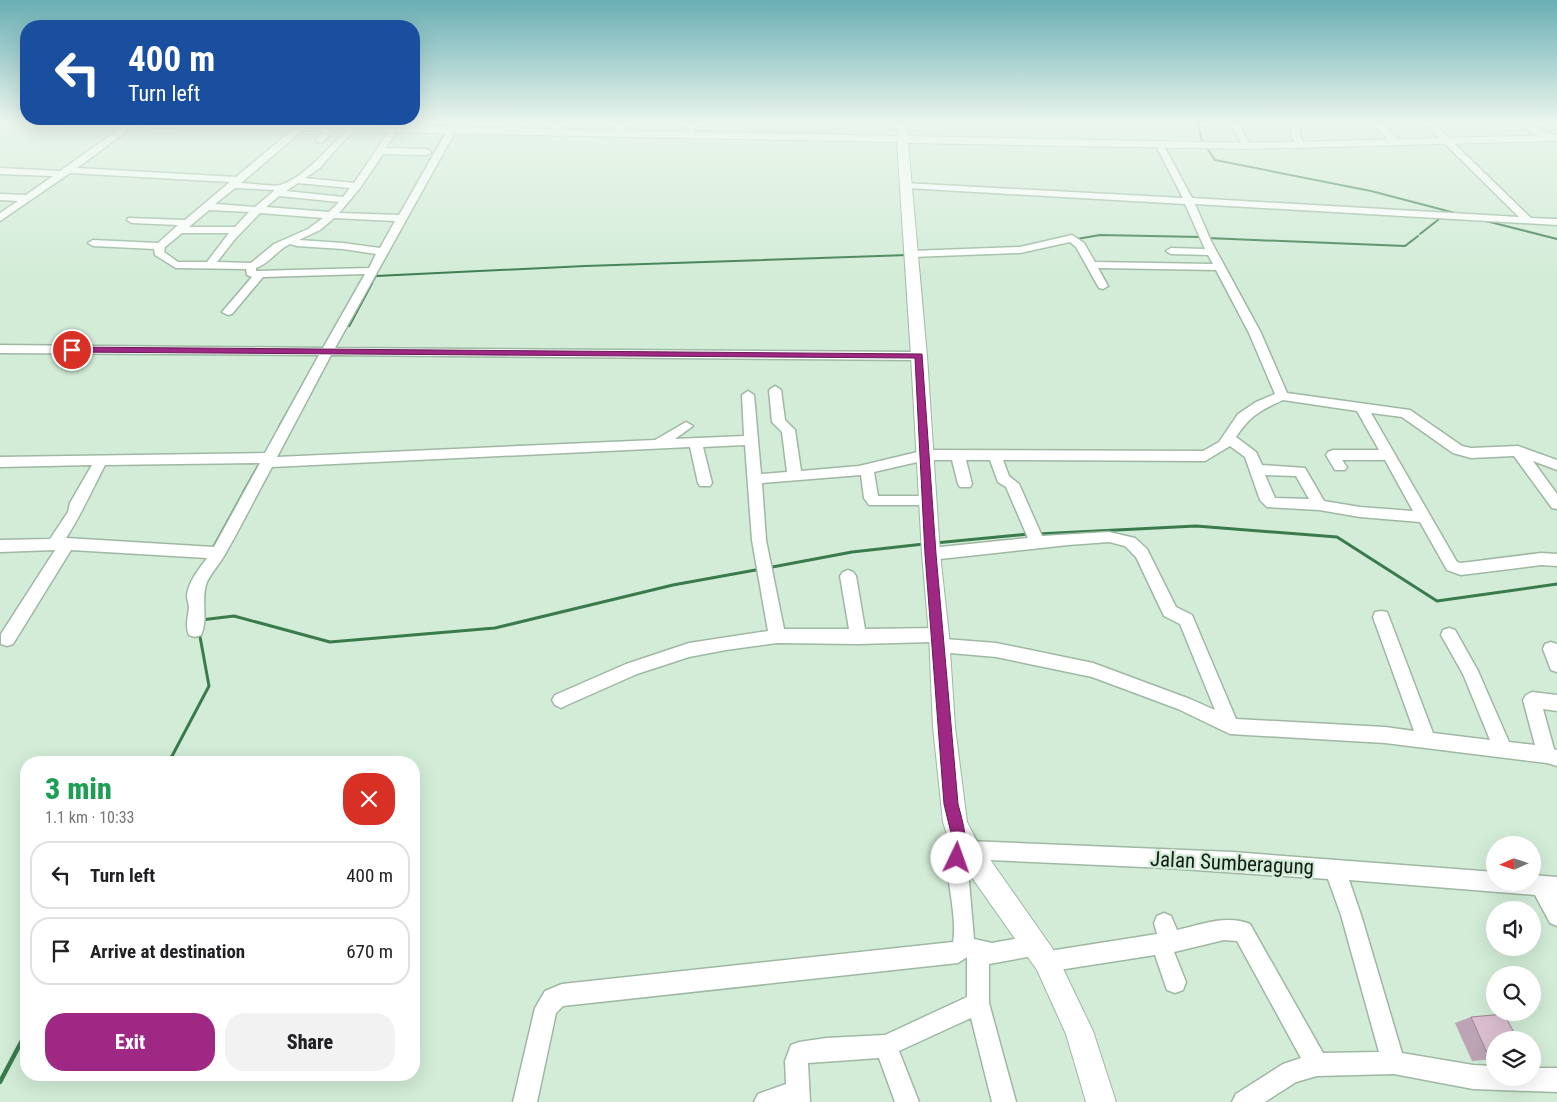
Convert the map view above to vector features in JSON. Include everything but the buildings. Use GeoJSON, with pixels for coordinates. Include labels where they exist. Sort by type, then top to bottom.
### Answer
{"type":"FeatureCollection","features":[{"type":"Feature","properties":{"kind":"main road"},"geometry":{"type":"LineString","coordinates":[[906,174],[926,456],[930,544],[951,804],[963,842],[1040,953],[1079,1031],[1101,1102]]}},
{"type":"Feature","properties":{"kind":"street"},"geometry":{"type":"LineString","coordinates":[[0,218],[63,174]]}},
{"type":"Feature","properties":{"kind":"street"},"geometry":{"type":"LineString","coordinates":[[100,174],[233,184],[346,200]]}},
{"type":"Feature","properties":{"kind":"street"},"geometry":{"type":"LineString","coordinates":[[93,244],[160,246],[244,174]]}},
{"type":"Feature","properties":{"kind":"street"},"geometry":{"type":"LineString","coordinates":[[210,265],[237,230],[258,208],[306,174]]}},
{"type":"Feature","properties":{"kind":"street"},"geometry":{"type":"LineString","coordinates":[[228,312],[259,264],[281,245],[293,241],[316,228],[346,200],[365,174]]}},
{"type":"Feature","properties":{"kind":"street"},"geometry":{"type":"LineString","coordinates":[[194,630],[197,588],[213,553],[266,459],[321,351],[379,252],[396,218],[424,174]]}},
{"type":"Feature","properties":{"kind":"street"},"geometry":{"type":"LineString","coordinates":[[1175,174],[1212,252],[1256,333],[1282,396]]}},
{"type":"Feature","properties":{"kind":"street"},"geometry":{"type":"LineString","coordinates":[[1481,174],[1528,220]]}},
{"type":"Feature","properties":{"kind":"street"},"geometry":{"type":"LineString","coordinates":[[298,180],[357,186]]}},
{"type":"Feature","properties":{"kind":"street"},"geometry":{"type":"LineString","coordinates":[[182,186],[233,184]]}},
{"type":"Feature","properties":{"kind":"street"},"geometry":{"type":"LineString","coordinates":[[907,185],[1557,222]]}},
{"type":"Feature","properties":{"kind":"street"},"geometry":{"type":"LineString","coordinates":[[0,197],[30,198]]}},
{"type":"Feature","properties":{"kind":"street"},"geometry":{"type":"LineString","coordinates":[[207,207],[258,208],[331,215],[396,218]]}},
{"type":"Feature","properties":{"kind":"street"},"geometry":{"type":"LineString","coordinates":[[132,220],[237,230]]}},
{"type":"Feature","properties":{"kind":"street"},"geometry":{"type":"LineString","coordinates":[[912,255],[1020,250],[1072,238],[1080,245],[1102,286]]}},
{"type":"Feature","properties":{"kind":"street"},"geometry":{"type":"LineString","coordinates":[[293,241],[349,260],[368,271]]}},
{"type":"Feature","properties":{"kind":"street"},"geometry":{"type":"LineString","coordinates":[[160,246],[159,253],[171,263],[179,265],[210,265],[256,270],[349,260],[379,252]]}},
{"type":"Feature","properties":{"kind":"street"},"geometry":{"type":"LineString","coordinates":[[1171,251],[1212,252]]}},
{"type":"Feature","properties":{"kind":"street"},"geometry":{"type":"LineString","coordinates":[[1092,265],[1221,267]]}},
{"type":"Feature","properties":{"kind":"street"},"geometry":{"type":"LineString","coordinates":[[0,349],[919,356]]}},
{"type":"Feature","properties":{"kind":"street"},"geometry":{"type":"LineString","coordinates":[[775,390],[779,422],[788,430],[795,476]]}},
{"type":"Feature","properties":{"kind":"street"},"geometry":{"type":"LineString","coordinates":[[748,395],[759,540],[777,636]]}},
{"type":"Feature","properties":{"kind":"street"},"geometry":{"type":"LineString","coordinates":[[755,479],[867,470],[926,456],[1202,457],[1210,455],[1234,441],[1242,417],[1282,396],[1405,413],[1458,450],[1471,453],[1518,450],[1557,465]]}},
{"type":"Feature","properties":{"kind":"street"},"geometry":{"type":"LineString","coordinates":[[1362,408],[1450,564],[1455,568],[1541,559],[1557,560]]}},
{"type":"Feature","properties":{"kind":"street"},"geometry":{"type":"LineString","coordinates":[[656,444],[686,426]]}},
{"type":"Feature","properties":{"kind":"street"},"geometry":{"type":"LineString","coordinates":[[0,462],[266,459],[750,440]]}},
{"type":"Feature","properties":{"kind":"street"},"geometry":{"type":"LineString","coordinates":[[1234,441],[1251,455],[1269,502],[1319,505],[1360,512],[1424,518]]}},
{"type":"Feature","properties":{"kind":"street"},"geometry":{"type":"LineString","coordinates":[[695,442],[705,483]]}},
{"type":"Feature","properties":{"kind":"street"},"geometry":{"type":"LineString","coordinates":[[1518,450],[1557,504]]}},
{"type":"Feature","properties":{"kind":"street"},"geometry":{"type":"LineString","coordinates":[[1340,467],[1333,455],[1389,455]]}},
{"type":"Feature","properties":{"kind":"street"},"geometry":{"type":"LineString","coordinates":[[958,456],[965,484]]}},
{"type":"Feature","properties":{"kind":"street"},"geometry":{"type":"LineString","coordinates":[[995,456],[1003,479],[1012,484],[1036,537]]}},
{"type":"Feature","properties":{"kind":"street"},"geometry":{"type":"LineString","coordinates":[[7,639],[61,544],[75,513],[77,503],[102,461]]}},
{"type":"Feature","properties":{"kind":"street"},"geometry":{"type":"LineString","coordinates":[[867,470],[871,498],[874,501],[928,500]]}},
{"type":"Feature","properties":{"kind":"street"},"geometry":{"type":"LineString","coordinates":[[1256,470],[1300,471],[1319,505]]}},
{"type":"Feature","properties":{"kind":"street"},"geometry":{"type":"LineString","coordinates":[[930,544],[1036,537],[1109,537],[1130,542],[1142,553],[1170,611],[1186,620],[1230,726]]}},
{"type":"Feature","properties":{"kind":"street"},"geometry":{"type":"LineString","coordinates":[[0,560],[5,546],[61,544],[213,553]]}},
{"type":"Feature","properties":{"kind":"street"},"geometry":{"type":"LineString","coordinates":[[848,576],[858,637]]}},
{"type":"Feature","properties":{"kind":"street"},"geometry":{"type":"LineString","coordinates":[[1381,617],[1427,741]]}},
{"type":"Feature","properties":{"kind":"street"},"geometry":{"type":"LineString","coordinates":[[1449,635],[1470,671],[1503,750]]}},
{"type":"Feature","properties":{"kind":"street"},"geometry":{"type":"LineString","coordinates":[[561,700],[632,669],[689,650],[777,636],[939,640],[1093,670],[1184,704],[1230,726],[1376,734],[1552,757],[1532,700],[1557,703]]}},
{"type":"Feature","properties":{"kind":"street"},"geometry":{"type":"LineString","coordinates":[[963,842],[957,858],[978,1003],[1004,1102]]}},
{"type":"Feature","properties":{"kind":"street","name":"Jalan Sumberagung"},"geometry":{"type":"LineString","coordinates":[[963,842],[1337,875],[1486,882]]}},
{"type":"Feature","properties":{"kind":"street"},"geometry":{"type":"LineString","coordinates":[[1337,875],[1351,915],[1394,1063]]}},
{"type":"Feature","properties":{"kind":"street"},"geometry":{"type":"LineString","coordinates":[[1548,889],[1557,916]]}},
{"type":"Feature","properties":{"kind":"street"},"geometry":{"type":"LineString","coordinates":[[525,1102],[546,1008],[553,1000],[562,995],[958,952],[971,949],[992,954],[1040,953],[1224,930],[1243,931],[1317,1065]]}},
{"type":"Feature","properties":{"kind":"street"},"geometry":{"type":"LineString","coordinates":[[1165,936],[1175,982]]}},
{"type":"Feature","properties":{"kind":"street"},"geometry":{"type":"LineString","coordinates":[[766,1102],[798,1096],[796,1061],[800,1053],[826,1049],[886,1046],[978,1003]]}},
{"type":"Feature","properties":{"kind":"street"},"geometry":{"type":"LineString","coordinates":[[886,1046],[907,1102]]}},
{"type":"Feature","properties":{"kind":"street"},"geometry":{"type":"LineString","coordinates":[[1244,1102],[1291,1072],[1317,1065],[1394,1063],[1473,1077],[1557,1080]]}},
{"type":"Feature","properties":{"kind":"waterway"},"geometry":{"type":"LineString","coordinates":[[1288,174],[1371,191],[1459,214]]}},
{"type":"Feature","properties":{"kind":"waterway"},"geometry":{"type":"LineString","coordinates":[[1420,234],[1443,216]]}},
{"type":"Feature","properties":{"kind":"waterway"},"geometry":{"type":"LineString","coordinates":[[1482,220],[1557,239]]}},
{"type":"Feature","properties":{"kind":"waterway"},"geometry":{"type":"LineString","coordinates":[[1077,239],[1100,235],[1201,237]]}},
{"type":"Feature","properties":{"kind":"waterway"},"geometry":{"type":"LineString","coordinates":[[1207,238],[1405,246],[1418,236]]}},
{"type":"Feature","properties":{"kind":"waterway"},"geometry":{"type":"LineString","coordinates":[[371,284],[376,276],[585,266],[908,255]]}},
{"type":"Feature","properties":{"kind":"waterway"},"geometry":{"type":"LineString","coordinates":[[367,271],[374,259]]}},
{"type":"Feature","properties":{"kind":"waterway"},"geometry":{"type":"LineString","coordinates":[[349,326],[372,283]]}},
{"type":"Feature","properties":{"kind":"waterway"},"geometry":{"type":"LineString","coordinates":[[279,427],[357,289]]}},
{"type":"Feature","properties":{"kind":"waterway"},"geometry":{"type":"LineString","coordinates":[[244,491],[262,459]]}},
{"type":"Feature","properties":{"kind":"waterway"},"geometry":{"type":"LineString","coordinates":[[212,550],[245,490]]}},
{"type":"Feature","properties":{"kind":"waterway"},"geometry":{"type":"LineString","coordinates":[[1037,534],[1196,526],[1337,537],[1437,601],[1557,584]]}},
{"type":"Feature","properties":{"kind":"waterway"},"geometry":{"type":"LineString","coordinates":[[935,543],[1029,534]]}},
{"type":"Feature","properties":{"kind":"waterway"},"geometry":{"type":"LineString","coordinates":[[767,568],[852,552],[924,544]]}},
{"type":"Feature","properties":{"kind":"waterway"},"geometry":{"type":"LineString","coordinates":[[201,620],[234,616],[330,642],[495,628],[673,585],[761,569]]}},
{"type":"Feature","properties":{"kind":"waterway"},"geometry":{"type":"LineString","coordinates":[[172,756],[209,686],[199,631]]}},
{"type":"Feature","properties":{"kind":"waterway"},"geometry":{"type":"LineString","coordinates":[[0,1082],[20,1044]]}},
{"type":"Feature","properties":{"kind":"route"},"geometry":{"type":"LineString","coordinates":[[72,350],[919,356],[944,727],[951,804],[958,833],[957,858]]}}]}
